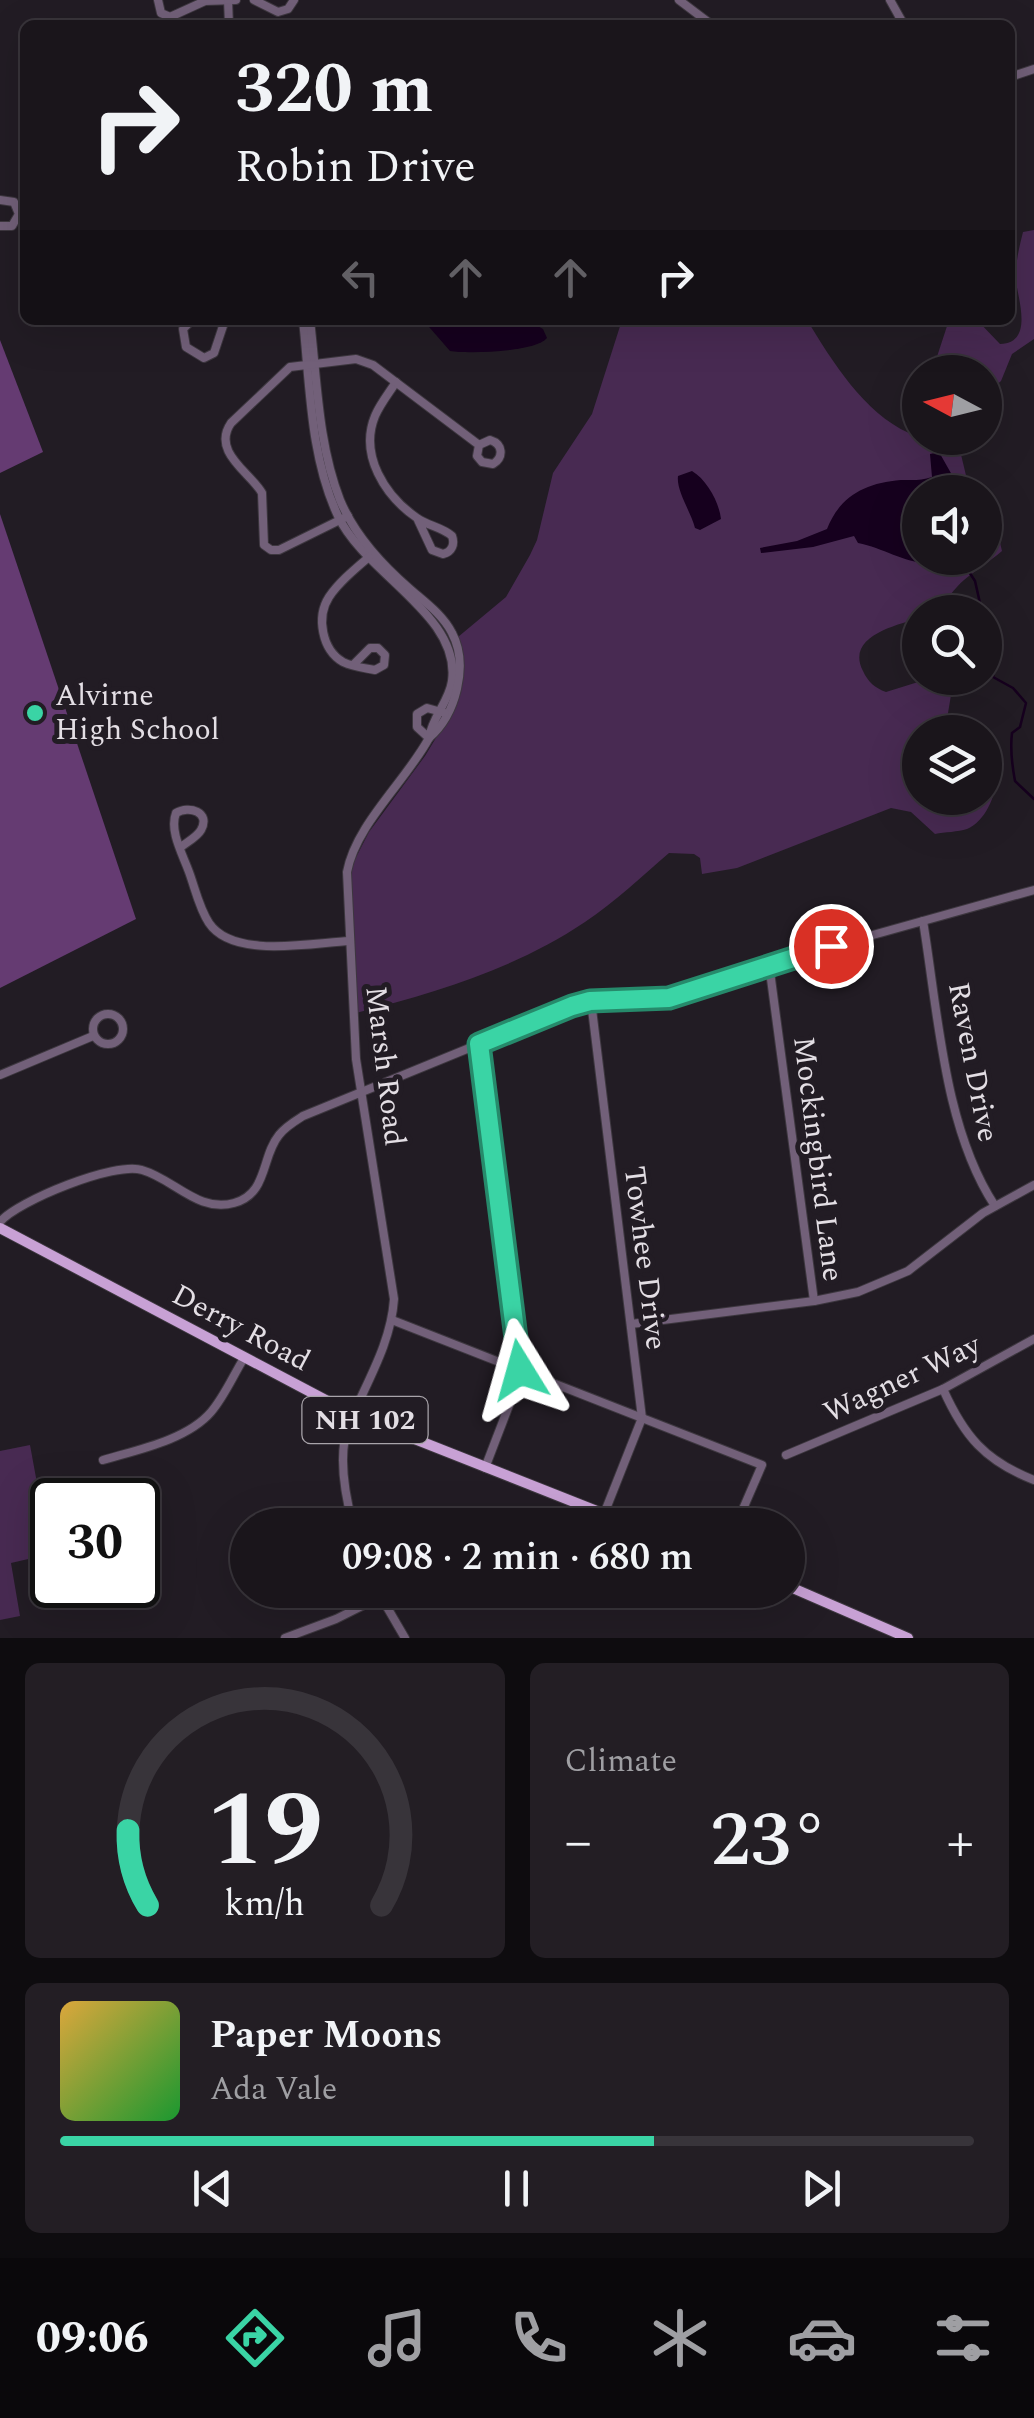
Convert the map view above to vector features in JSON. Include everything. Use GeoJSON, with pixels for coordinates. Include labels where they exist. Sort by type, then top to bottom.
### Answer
{"type":"FeatureCollection","features":[{"type":"Feature","properties":{"kind":"main road","name":"Derry Road"},"geometry":{"type":"LineString","coordinates":[[0,1225],[354,1415],[588,1508]]}},
{"type":"Feature","properties":{"kind":"main road"},"geometry":{"type":"LineString","coordinates":[[805,1593],[908,1638]]}},
{"type":"Feature","properties":{"kind":"street"},"geometry":{"type":"LineString","coordinates":[[158,0],[161,13],[170,17],[204,1],[236,0]]}},
{"type":"Feature","properties":{"kind":"street"},"geometry":{"type":"LineString","coordinates":[[254,0],[278,12],[288,10],[294,0]]}},
{"type":"Feature","properties":{"kind":"street"},"geometry":{"type":"LineString","coordinates":[[679,0],[705,20]]}},
{"type":"Feature","properties":{"kind":"street"},"geometry":{"type":"LineString","coordinates":[[0,200],[14,202],[20,214],[12,226],[0,226]]}},
{"type":"Feature","properties":{"kind":"street"},"geometry":{"type":"LineString","coordinates":[[188,325],[182,333],[186,347],[204,358],[214,353],[223,325]]}},
{"type":"Feature","properties":{"kind":"street","name":"Marsh Road"},"geometry":{"type":"LineString","coordinates":[[307,325],[329,467],[344,518],[370,556],[432,618],[446,639],[452,684],[444,712],[352,854],[347,872],[352,1022],[394,1286],[392,1320],[348,1427],[344,1457],[349,1508]]}},
{"type":"Feature","properties":{"kind":"street"},"geometry":{"type":"LineString","coordinates":[[344,518],[286,548],[267,548],[262,534],[262,493],[241,472],[226,441],[231,423],[284,371],[312,363],[364,361],[479,445]]}},
{"type":"Feature","properties":{"kind":"street"},"geometry":{"type":"LineString","coordinates":[[396,382],[374,418],[370,448],[379,476],[418,520],[432,550],[443,554],[450,551],[454,540],[449,532],[418,520]]}},
{"type":"Feature","properties":{"kind":"street"},"geometry":{"type":"LineString","coordinates":[[352,665],[330,648],[323,633],[322,616],[331,594],[370,556]]}},
{"type":"Feature","properties":{"kind":"street"},"geometry":{"type":"LineString","coordinates":[[429,738],[417,728],[417,714],[424,708],[444,712]]}},
{"type":"Feature","properties":{"kind":"street"},"geometry":{"type":"LineString","coordinates":[[180,847],[198,834],[202,826],[201,816],[194,809],[180,810],[174,817],[174,827],[180,847],[206,918],[224,938],[251,946],[349,941]]}},
{"type":"Feature","properties":{"kind":"street"},"geometry":{"type":"LineString","coordinates":[[0,1225],[11,1211],[124,1167],[147,1171],[210,1204],[240,1202],[257,1187],[274,1144],[286,1128],[303,1116],[479,1044],[590,1001],[669,998],[769,964],[1034,890]]}},
{"type":"Feature","properties":{"kind":"street","name":"Raven Drive"},"geometry":{"type":"LineString","coordinates":[[923,921],[960,1134],[978,1179],[995,1206]]}},
{"type":"Feature","properties":{"kind":"street","name":"Mockingbird Lane"},"geometry":{"type":"LineString","coordinates":[[769,964],[814,1302]]}},
{"type":"Feature","properties":{"kind":"street","name":"Towhee Drive"},"geometry":{"type":"LineString","coordinates":[[590,1001],[642,1418],[606,1508]]}},
{"type":"Feature","properties":{"kind":"street"},"geometry":{"type":"LineString","coordinates":[[112,1014],[120,1020],[122,1036],[116,1043],[107,1044],[92,1036],[95,1022],[102,1015],[112,1014]]}},
{"type":"Feature","properties":{"kind":"street"},"geometry":{"type":"LineString","coordinates":[[0,1075],[92,1036]]}},
{"type":"Feature","properties":{"kind":"street"},"geometry":{"type":"LineString","coordinates":[[479,1044],[520,1370],[485,1468]]}},
{"type":"Feature","properties":{"kind":"street"},"geometry":{"type":"LineString","coordinates":[[630,1324],[814,1302],[858,1292],[908,1271],[995,1206],[1034,1186]]}},
{"type":"Feature","properties":{"kind":"street"},"geometry":{"type":"LineString","coordinates":[[392,1320],[762,1465],[743,1508]]}},
{"type":"Feature","properties":{"kind":"street","name":"Wagner Way"},"geometry":{"type":"LineString","coordinates":[[786,1456],[943,1389],[1034,1339]]}},
{"type":"Feature","properties":{"kind":"street"},"geometry":{"type":"LineString","coordinates":[[103,1460],[171,1437],[205,1418],[244,1358]]}},
{"type":"Feature","properties":{"kind":"street"},"geometry":{"type":"LineString","coordinates":[[943,1389],[974,1443],[1000,1464],[1034,1480]]}},
{"type":"Feature","properties":{"kind":"street"},"geometry":{"type":"LineString","coordinates":[[285,1638],[321,1625],[351,1608]]}},
{"type":"Feature","properties":{"kind":"street"},"geometry":{"type":"LineString","coordinates":[[387,1608],[404,1638]]}},
{"type":"Feature","properties":{"kind":"shaded area"},"geometry":{"type":"Polygon","coordinates":[[[1034,230],[1034,339],[1012,354],[1002,379],[1002,355],[938,355],[947,325],[982,325],[1000,344],[1017,336],[1022,319],[1016,281],[1023,232],[1034,230]]]}},
{"type":"Feature","properties":{"kind":"shaded area"},"geometry":{"type":"Polygon","coordinates":[[[427,325],[536,325],[547,338],[516,349],[450,351],[427,325]]]}},
{"type":"Feature","properties":{"kind":"shaded area"},"geometry":{"type":"Polygon","coordinates":[[[620,325],[810,325],[864,399],[902,429],[902,455],[961,455],[966,475],[902,475],[902,575],[970,575],[951,595],[902,595],[902,623],[867,641],[859,659],[870,681],[886,692],[902,687],[902,695],[951,695],[948,715],[902,715],[902,810],[891,808],[737,868],[702,874],[700,858],[694,854],[669,853],[596,914],[531,953],[446,987],[356,1013],[351,867],[369,832],[451,713],[463,671],[458,637],[506,597],[537,540],[553,473],[592,414],[620,325]]]}},
{"type":"Feature","properties":{"kind":"shaded area"},"geometry":{"type":"Polygon","coordinates":[[[0,340],[43,452],[0,473],[0,340]]]}},
{"type":"Feature","properties":{"kind":"shaded area"},"geometry":{"type":"Polygon","coordinates":[[[930,455],[941,455],[952,475],[932,475],[930,455]]]}},
{"type":"Feature","properties":{"kind":"shaded area"},"geometry":{"type":"Polygon","coordinates":[[[692,471],[711,492],[721,519],[700,530],[695,528],[678,482],[678,476],[692,471]]]}},
{"type":"Feature","properties":{"kind":"shaded area"},"geometry":{"type":"Polygon","coordinates":[[[901,480],[902,557],[858,543],[854,536],[813,547],[761,553],[760,548],[797,541],[827,529],[839,508],[855,493],[901,480]]]}},
{"type":"Feature","properties":{"kind":"shaded area","name":"Alvirne High School"},"geometry":{"type":"Polygon","coordinates":[[[0,514],[136,919],[0,988],[0,514]]]}},
{"type":"Feature","properties":{"kind":"shaded area"},"geometry":{"type":"Polygon","coordinates":[[[914,815],[983,815],[967,829],[935,834],[914,815]]]}},
{"type":"Feature","properties":{"kind":"shaded area"},"geometry":{"type":"Polygon","coordinates":[[[30,1445],[36,1478],[30,1478],[30,1559],[11,1563],[20,1616],[0,1620],[0,1451],[30,1445]]]}},
{"type":"Feature","properties":{"kind":"waterway"},"geometry":{"type":"LineString","coordinates":[[971,575],[978,595]]}},
{"type":"Feature","properties":{"kind":"waterway"},"geometry":{"type":"LineString","coordinates":[[1002,682],[1026,703],[1020,727],[1012,733],[1012,757],[1015,781],[1034,799]]}},
{"type":"Feature","properties":{"kind":"place","name":"Alvirne High School"},"geometry":{"type":"Point","coordinates":[35,713]}},
{"type":"Feature","properties":{"kind":"route"},"geometry":{"type":"LineString","coordinates":[[520,1370],[479,1044],[572,1006],[590,1001],[669,998],[831,946]]}}]}
